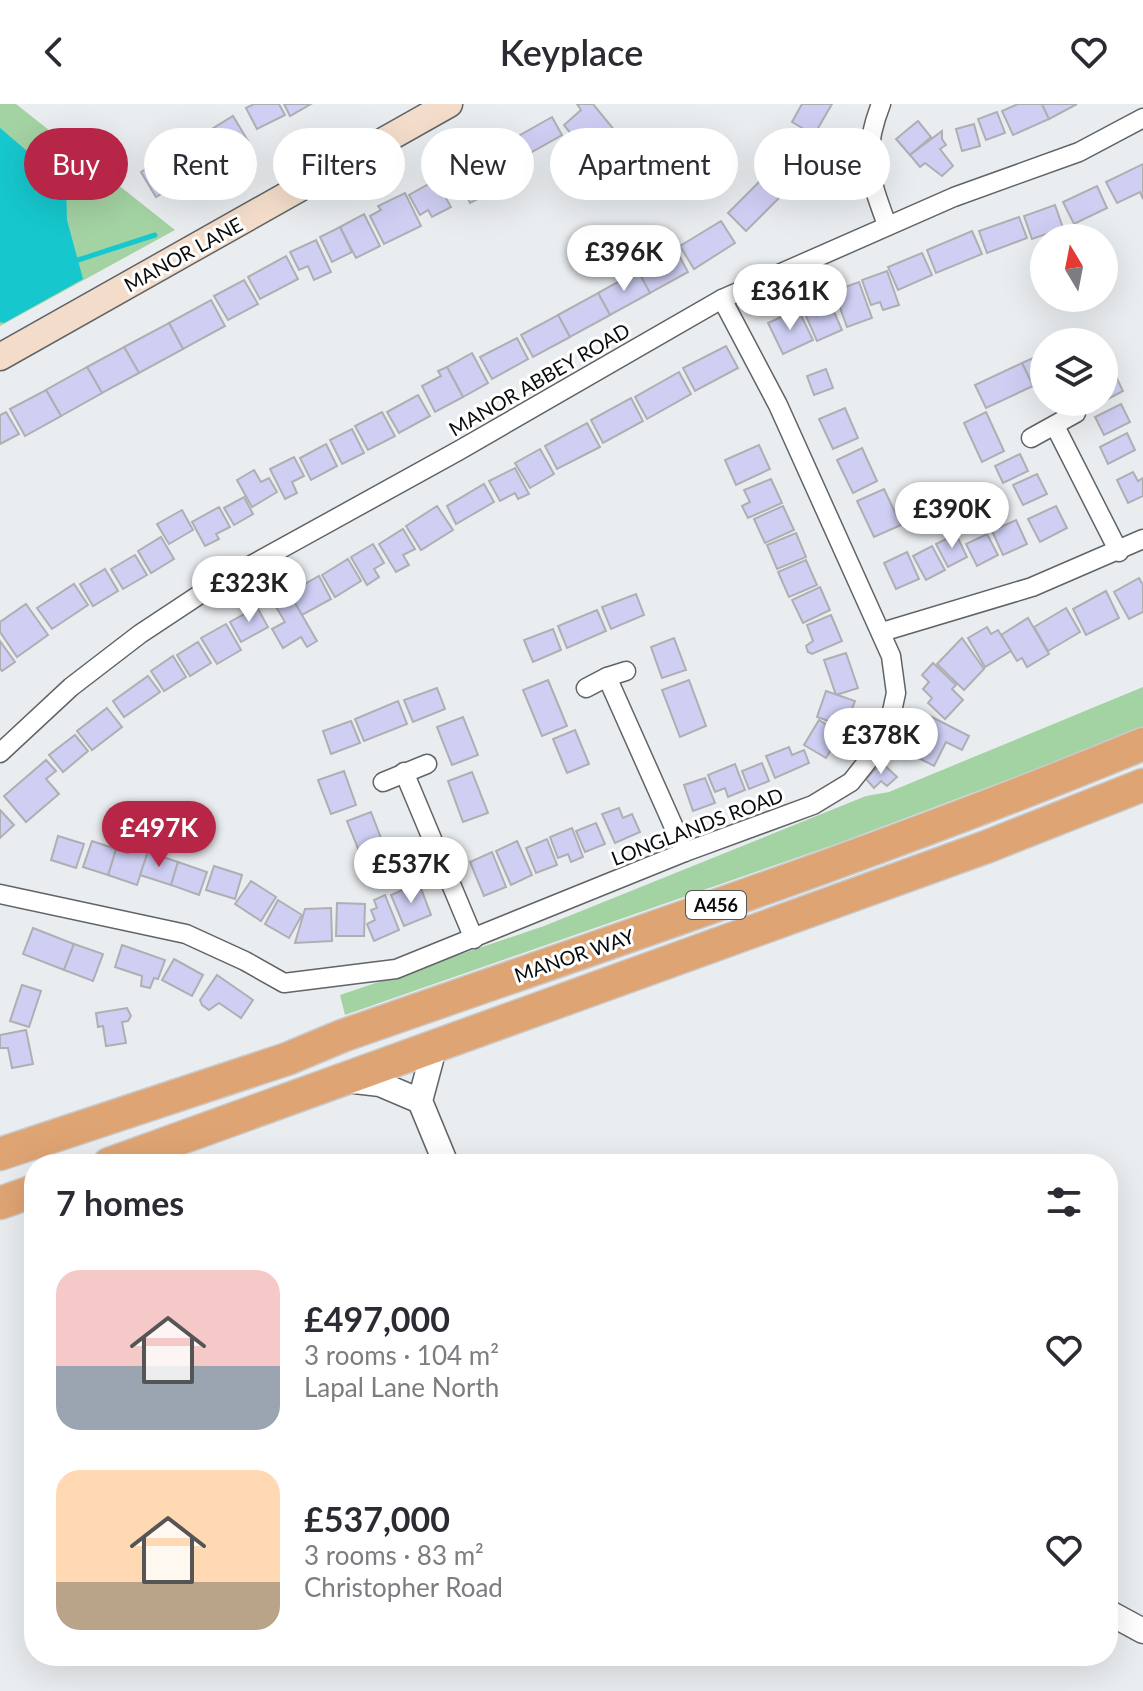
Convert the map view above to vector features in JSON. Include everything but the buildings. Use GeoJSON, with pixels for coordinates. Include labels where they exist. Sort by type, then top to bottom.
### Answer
{"type":"FeatureCollection","features":[{"type":"Feature","properties":{"kind":"highway","name":"MANOR WAY"},"geometry":{"type":"LineString","coordinates":[[0,1154],[287,1059],[342,1036],[973,814],[1143,744]]}},
{"type":"Feature","properties":{"kind":"highway","name":"MANOR WAY"},"geometry":{"type":"LineString","coordinates":[[137,1154],[958,857],[1143,785]]}},
{"type":"Feature","properties":{"kind":"highway"},"geometry":{"type":"LineString","coordinates":[[0,1203],[24,1195]]}},
{"type":"Feature","properties":{"kind":"main road","name":"MANOR LANE"},"geometry":{"type":"LineString","coordinates":[[0,357],[449,104]]}},
{"type":"Feature","properties":{"kind":"street"},"geometry":{"type":"LineString","coordinates":[[881,104],[867,150],[873,186],[887,225]]}},
{"type":"Feature","properties":{"kind":"street","name":"MANOR ABBEY ROAD"},"geometry":{"type":"LineString","coordinates":[[0,753],[71,687],[140,634],[208,589],[458,451],[722,299],[954,197],[1079,152],[1143,118]]}},
{"type":"Feature","properties":{"kind":"street","name":"LONGLANDS ROAD"},"geometry":{"type":"LineString","coordinates":[[0,894],[186,934],[284,983],[297,984],[323,977],[396,969],[685,852],[813,805],[851,782],[884,735],[896,693],[891,656],[778,405],[722,299]]}},
{"type":"Feature","properties":{"kind":"street"},"geometry":{"type":"LineString","coordinates":[[1031,438],[1071,416]]}},
{"type":"Feature","properties":{"kind":"street"},"geometry":{"type":"LineString","coordinates":[[1055,426],[1119,552]]}},
{"type":"Feature","properties":{"kind":"street"},"geometry":{"type":"LineString","coordinates":[[882,632],[1032,587],[1119,552],[1143,539]]}},
{"type":"Feature","properties":{"kind":"street"},"geometry":{"type":"LineString","coordinates":[[586,688],[626,671]]}},
{"type":"Feature","properties":{"kind":"street"},"geometry":{"type":"LineString","coordinates":[[607,677],[685,852]]}},
{"type":"Feature","properties":{"kind":"street"},"geometry":{"type":"LineString","coordinates":[[383,782],[427,764]]}},
{"type":"Feature","properties":{"kind":"street"},"geometry":{"type":"LineString","coordinates":[[404,772],[474,939]]}},
{"type":"Feature","properties":{"kind":"street"},"geometry":{"type":"LineString","coordinates":[[435,1045],[420,1101],[442,1154]]}},
{"type":"Feature","properties":{"kind":"street"},"geometry":{"type":"LineString","coordinates":[[344,1079],[380,1084],[420,1101]]}},
{"type":"Feature","properties":{"kind":"street"},"geometry":{"type":"LineString","coordinates":[[1118,1617],[1143,1631]]}},
{"type":"Feature","properties":{"kind":"green space"},"geometry":{"type":"Polygon","coordinates":[[[0,104],[16,104],[46,128],[24,128],[24,200],[128,200],[128,193],[175,230],[0,326],[0,104]]]}},
{"type":"Feature","properties":{"kind":"green space"},"geometry":{"type":"Polygon","coordinates":[[[1143,687],[1143,727],[1126,735],[839,843],[345,1015],[340,995],[544,926],[866,796],[889,792],[1143,687]]]}},
{"type":"Feature","properties":{"kind":"water"},"geometry":{"type":"Polygon","coordinates":[[[0,128],[24,148],[24,200],[66,200],[67,220],[83,279],[4,323],[0,322],[0,128]]]}},
{"type":"Feature","properties":{"kind":"waterway"},"geometry":{"type":"LineString","coordinates":[[78,260],[155,235]]}}]}
